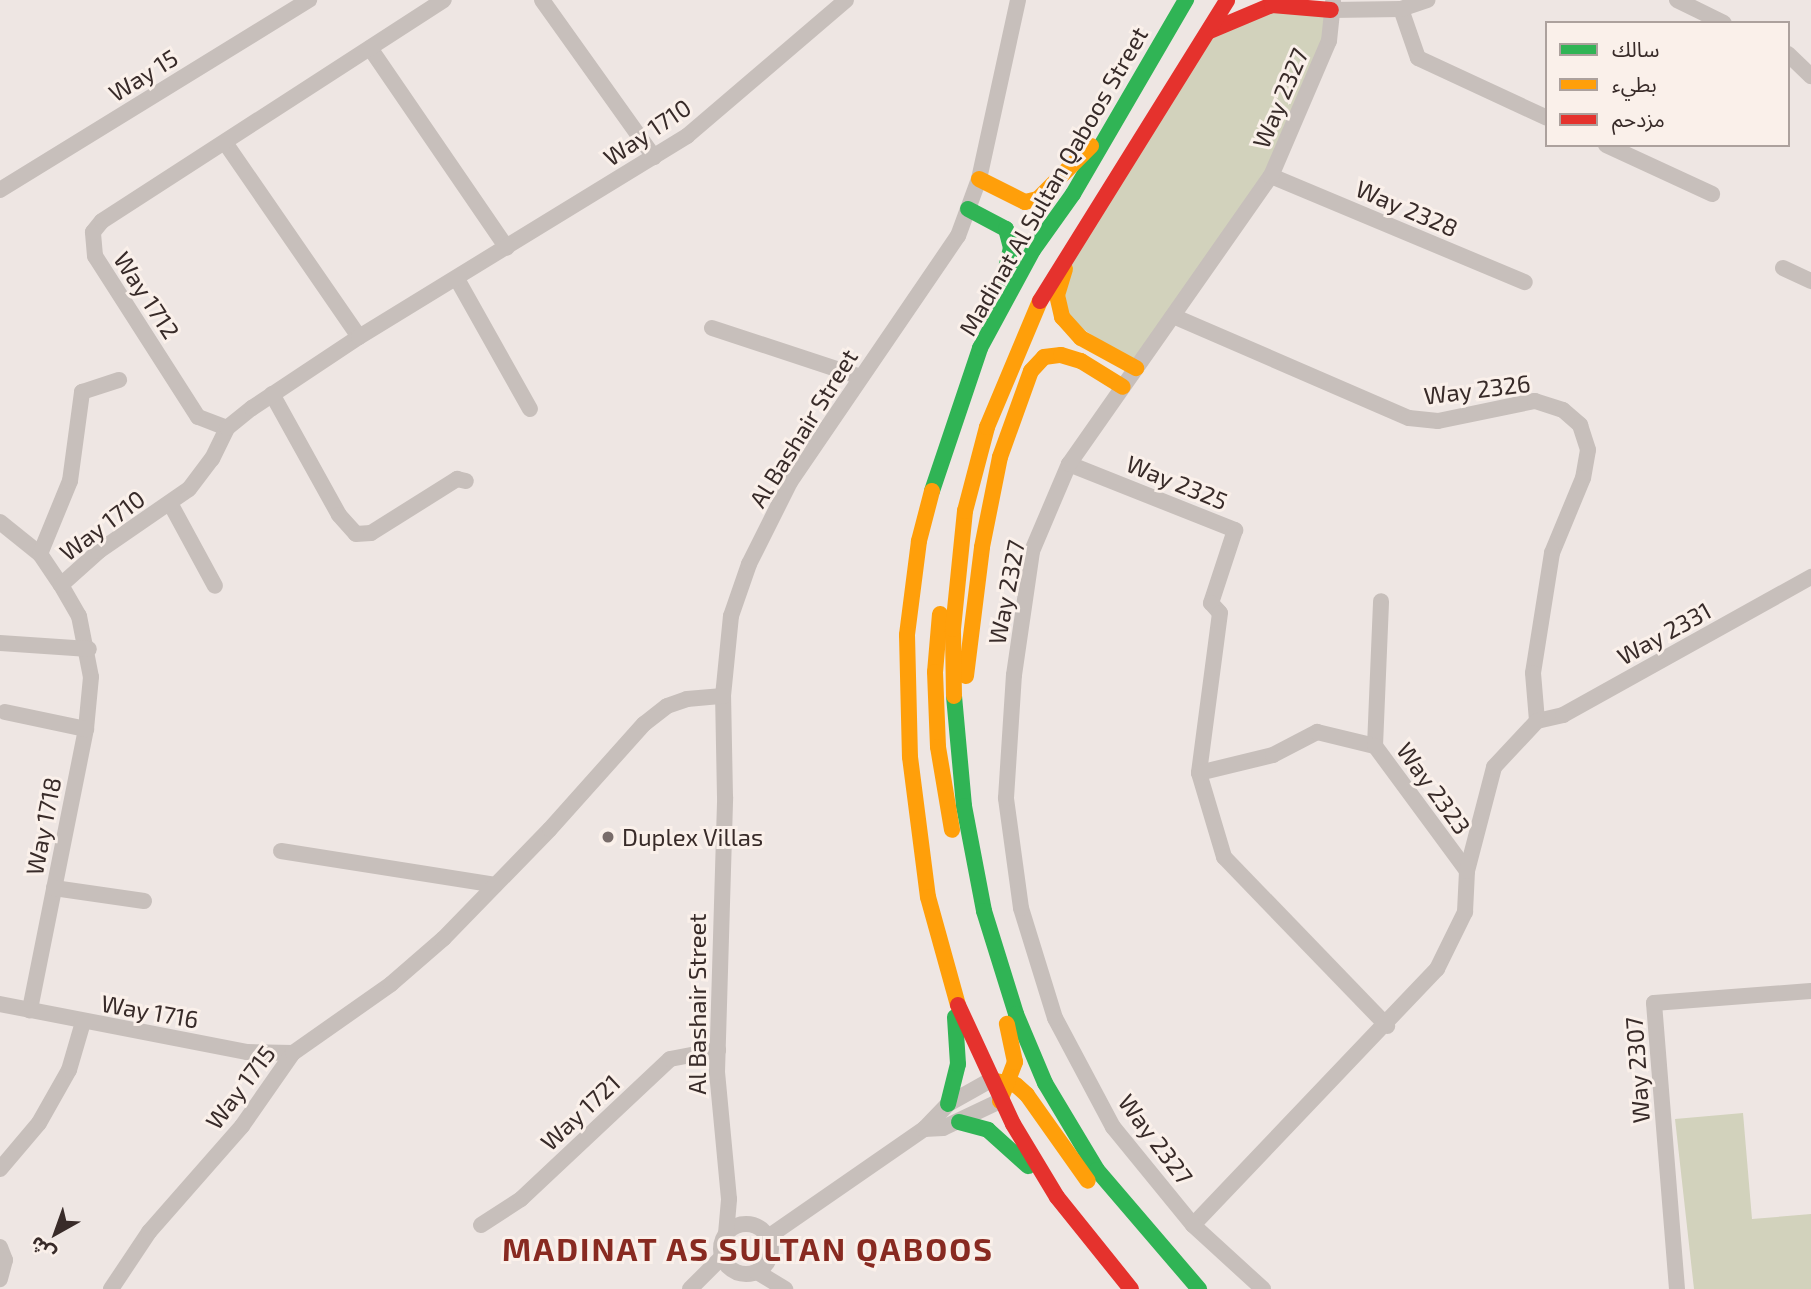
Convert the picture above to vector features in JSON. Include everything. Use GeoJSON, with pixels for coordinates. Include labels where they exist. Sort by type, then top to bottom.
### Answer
{"type":"FeatureCollection","features":[{"type":"Feature","properties":{"kind":"main road","name":"Madinat Al Sultan Qaboos Street"},"geometry":{"type":"LineString","coordinates":[[1131,1289],[1057,1197],[989,1081],[951,990],[928,897],[910,757],[907,635],[919,541],[943,449],[990,327],[1186,0]]}},
{"type":"Feature","properties":{"kind":"main road","name":"Madinat Al Sultan Qaboos Street"},"geometry":{"type":"LineString","coordinates":[[1199,1289],[1097,1170],[1045,1083],[1016,1014],[984,911],[957,741],[953,629],[961,537],[987,427],[1028,321],[1080,232],[1210,31],[1227,0]]}},
{"type":"Feature","properties":{"kind":"main road"},"geometry":{"type":"LineString","coordinates":[[1294,0],[1311,10]]}},
{"type":"Feature","properties":{"kind":"main road"},"geometry":{"type":"LineString","coordinates":[[1210,31],[1272,5],[1311,10],[1332,5]]}},
{"type":"Feature","properties":{"kind":"main road"},"geometry":{"type":"LineString","coordinates":[[979,179],[1026,202],[1038,199],[1117,118]]}},
{"type":"Feature","properties":{"kind":"main road"},"geometry":{"type":"LineString","coordinates":[[968,209],[985,214],[1006,229],[1011,248],[990,327]]}},
{"type":"Feature","properties":{"kind":"main road"},"geometry":{"type":"LineString","coordinates":[[1080,232],[1057,295],[1062,317],[1081,338],[1136,368]]}},
{"type":"Feature","properties":{"kind":"main road"},"geometry":{"type":"LineString","coordinates":[[957,741],[982,547],[1000,457],[1031,371],[1044,357],[1061,355],[1082,361],[1123,387]]}},
{"type":"Feature","properties":{"kind":"main road"},"geometry":{"type":"LineString","coordinates":[[987,427],[972,453],[947,551],[936,697],[938,747],[956,853],[1014,1045],[1010,1082],[1000,1101]]}},
{"type":"Feature","properties":{"kind":"main road"},"geometry":{"type":"LineString","coordinates":[[948,1104],[958,1064],[951,990]]}},
{"type":"Feature","properties":{"kind":"main road"},"geometry":{"type":"LineString","coordinates":[[989,1081],[1010,1082],[1027,1095],[1087,1179],[1182,1289]]}},
{"type":"Feature","properties":{"kind":"main road"},"geometry":{"type":"LineString","coordinates":[[959,1122],[988,1130],[1057,1197]]}},
{"type":"Feature","properties":{"kind":"street","name":"Way 15"},"geometry":{"type":"LineString","coordinates":[[0,190],[309,0]]}},
{"type":"Feature","properties":{"kind":"street","name":"Way 1712"},"geometry":{"type":"LineString","coordinates":[[227,428],[198,417],[95,256],[93,232],[102,221],[226,144],[444,0]]}},
{"type":"Feature","properties":{"kind":"street"},"geometry":{"type":"LineString","coordinates":[[542,0],[654,157]]}},
{"type":"Feature","properties":{"kind":"street","name":"Way 1710"},"geometry":{"type":"LineString","coordinates":[[61,585],[99,551],[170,503],[203,474],[227,428],[272,394],[359,337],[687,136],[846,0]]}},
{"type":"Feature","properties":{"kind":"street","name":"Al Bashair Street"},"geometry":{"type":"LineString","coordinates":[[726,1234],[729,1199],[722,1149],[718,1050],[725,797],[723,696],[731,616],[749,564],[790,482],[958,236],[979,179],[1018,0]]}},
{"type":"Feature","properties":{"kind":"street"},"geometry":{"type":"LineString","coordinates":[[1332,5],[1401,9],[1427,0]]}},
{"type":"Feature","properties":{"kind":"street"},"geometry":{"type":"LineString","coordinates":[[1677,0],[1720,21]]}},
{"type":"Feature","properties":{"kind":"street","name":"Way 2327"},"geometry":{"type":"LineString","coordinates":[[1263,1289],[1193,1225],[1113,1127],[1055,1018],[1021,908],[1006,798],[1014,675],[1032,551],[1069,464],[1271,176],[1329,41],[1332,5]]}},
{"type":"Feature","properties":{"kind":"street"},"geometry":{"type":"LineString","coordinates":[[1401,9],[1418,58],[1545,117]]}},
{"type":"Feature","properties":{"kind":"street"},"geometry":{"type":"LineString","coordinates":[[370,48],[507,248]]}},
{"type":"Feature","properties":{"kind":"street"},"geometry":{"type":"LineString","coordinates":[[1790,56],[1811,76]]}},
{"type":"Feature","properties":{"kind":"street"},"geometry":{"type":"LineString","coordinates":[[226,144],[359,337]]}},
{"type":"Feature","properties":{"kind":"street"},"geometry":{"type":"LineString","coordinates":[[1610,147],[1712,194]]}},
{"type":"Feature","properties":{"kind":"street","name":"Way 2328"},"geometry":{"type":"LineString","coordinates":[[1271,176],[1525,282]]}},
{"type":"Feature","properties":{"kind":"street"},"geometry":{"type":"LineString","coordinates":[[1783,268],[1811,281]]}},
{"type":"Feature","properties":{"kind":"street"},"geometry":{"type":"LineString","coordinates":[[457,279],[530,409]]}},
{"type":"Feature","properties":{"kind":"street","name":"Way 2326"},"geometry":{"type":"LineString","coordinates":[[1173,316],[1409,418],[1438,421],[1535,401],[1563,410],[1580,425],[1588,450],[1583,478],[1552,553],[1534,673],[1537,721]]}},
{"type":"Feature","properties":{"kind":"street"},"geometry":{"type":"LineString","coordinates":[[712,328],[861,377]]}},
{"type":"Feature","properties":{"kind":"street"},"geometry":{"type":"LineString","coordinates":[[40,554],[70,481],[82,393],[119,380]]}},
{"type":"Feature","properties":{"kind":"street"},"geometry":{"type":"LineString","coordinates":[[272,394],[339,515],[356,534],[371,533],[457,479],[466,481]]}},
{"type":"Feature","properties":{"kind":"street","name":"Way 2325"},"geometry":{"type":"LineString","coordinates":[[1069,464],[1235,530],[1211,603],[1220,613],[1199,772]]}},
{"type":"Feature","properties":{"kind":"street","name":"Way 1710"},"geometry":{"type":"LineString","coordinates":[[170,503],[215,586]]}},
{"type":"Feature","properties":{"kind":"street","name":"Way 1718"},"geometry":{"type":"LineString","coordinates":[[0,522],[40,554],[61,585],[79,616],[89,649],[91,677],[86,729],[30,1010]]}},
{"type":"Feature","properties":{"kind":"street","name":"Way 2331"},"geometry":{"type":"LineString","coordinates":[[1537,721],[1563,715],[1811,577]]}},
{"type":"Feature","properties":{"kind":"street"},"geometry":{"type":"LineString","coordinates":[[1375,746],[1381,601]]}},
{"type":"Feature","properties":{"kind":"street"},"geometry":{"type":"LineString","coordinates":[[0,643],[89,649]]}},
{"type":"Feature","properties":{"kind":"street","name":"Way 1715"},"geometry":{"type":"LineString","coordinates":[[111,1289],[149,1232],[242,1126],[293,1053],[391,984],[495,885],[644,724],[667,706],[687,698],[723,696]]}},
{"type":"Feature","properties":{"kind":"street"},"geometry":{"type":"LineString","coordinates":[[5,712],[86,729]]}},
{"type":"Feature","properties":{"kind":"street","name":"Way 2323"},"geometry":{"type":"LineString","coordinates":[[1193,1225],[1387,1026],[1437,969],[1465,912],[1466,871],[1494,767],[1537,721]]}},
{"type":"Feature","properties":{"kind":"street","name":"Way 2323"},"geometry":{"type":"LineString","coordinates":[[1199,772],[1273,755],[1317,733],[1375,746],[1466,871]]}},
{"type":"Feature","properties":{"kind":"street"},"geometry":{"type":"LineString","coordinates":[[1199,772],[1224,858],[1387,1026]]}},
{"type":"Feature","properties":{"kind":"street"},"geometry":{"type":"LineString","coordinates":[[281,851],[495,885]]}},
{"type":"Feature","properties":{"kind":"street"},"geometry":{"type":"LineString","coordinates":[[54,888],[144,901]]}},
{"type":"Feature","properties":{"kind":"street","name":"Way 2307"},"geometry":{"type":"LineString","coordinates":[[1677,1289],[1654,1003],[1811,991]]}},
{"type":"Feature","properties":{"kind":"street","name":"Way 1716"},"geometry":{"type":"LineString","coordinates":[[0,1004],[247,1052],[293,1053]]}},
{"type":"Feature","properties":{"kind":"street"},"geometry":{"type":"LineString","coordinates":[[0,1169],[39,1123],[69,1070],[83,1022]]}},
{"type":"Feature","properties":{"kind":"street","name":"Way 1721"},"geometry":{"type":"LineString","coordinates":[[481,1225],[521,1199],[670,1059],[718,1050]]}},
{"type":"Feature","properties":{"kind":"street"},"geometry":{"type":"LineString","coordinates":[[763,1266],[768,1237],[924,1129],[948,1104],[989,1081]]}},
{"type":"Feature","properties":{"kind":"street"},"geometry":{"type":"LineString","coordinates":[[924,1129],[959,1122],[1000,1101]]}},
{"type":"Feature","properties":{"kind":"street"},"geometry":{"type":"LineString","coordinates":[[729,1199],[768,1237]]}},
{"type":"Feature","properties":{"kind":"street"},"geometry":{"type":"LineString","coordinates":[[727,1263],[726,1234],[739,1225],[752,1224]]}},
{"type":"Feature","properties":{"kind":"street"},"geometry":{"type":"LineString","coordinates":[[0,1247],[5,1260],[0,1279]]}},
{"type":"Feature","properties":{"kind":"street"},"geometry":{"type":"LineString","coordinates":[[696,1284],[727,1263],[763,1266],[781,1285]]}},
{"type":"Feature","properties":{"kind":"green space"},"geometry":{"type":"Polygon","coordinates":[[[1256,11],[1329,12],[1327,40],[1270,174],[1136,365],[1064,316],[1067,271],[1213,32],[1256,11]]]}},
{"type":"Feature","properties":{"kind":"green space"},"geometry":{"type":"Polygon","coordinates":[[[1743,1113],[1752,1219],[1811,1214],[1811,1289],[1694,1289],[1675,1119],[1743,1113]]]}},
{"type":"Feature","properties":{"kind":"traffic: fast"},"geometry":{"type":"LineString","coordinates":[[932,491],[980,348],[1033,250],[1073,194],[1186,0]]}},
{"type":"Feature","properties":{"kind":"traffic: fast"},"geometry":{"type":"LineString","coordinates":[[968,209],[1006,229],[1011,248],[1000,292]]}},
{"type":"Feature","properties":{"kind":"traffic: fast"},"geometry":{"type":"LineString","coordinates":[[954,696],[964,806],[984,911],[1016,1014],[1045,1083],[1097,1170],[1199,1289]]}},
{"type":"Feature","properties":{"kind":"traffic: fast"},"geometry":{"type":"LineString","coordinates":[[948,1104],[958,1064],[955,1017]]}},
{"type":"Feature","properties":{"kind":"traffic: fast"},"geometry":{"type":"LineString","coordinates":[[959,1122],[988,1130],[1028,1166]]}},
{"type":"Feature","properties":{"kind":"traffic: slow"},"geometry":{"type":"LineString","coordinates":[[979,179],[1025,202],[1038,199],[1091,146]]}},
{"type":"Feature","properties":{"kind":"traffic: slow"},"geometry":{"type":"LineString","coordinates":[[1065,269],[1057,295],[1062,317],[1081,338],[1136,368]]}},
{"type":"Feature","properties":{"kind":"traffic: slow"},"geometry":{"type":"LineString","coordinates":[[954,696],[953,629],[965,511],[987,427],[1040,301]]}},
{"type":"Feature","properties":{"kind":"traffic: slow"},"geometry":{"type":"LineString","coordinates":[[966,676],[982,547],[1000,457],[1031,371],[1044,357],[1061,355],[1081,361],[1123,387]]}},
{"type":"Feature","properties":{"kind":"traffic: slow"},"geometry":{"type":"LineString","coordinates":[[932,491],[919,541],[907,635],[910,757],[928,897],[958,1005]]}},
{"type":"Feature","properties":{"kind":"traffic: slow"},"geometry":{"type":"LineString","coordinates":[[940,614],[935,672],[938,747],[952,830]]}},
{"type":"Feature","properties":{"kind":"traffic: slow"},"geometry":{"type":"LineString","coordinates":[[1000,1101],[1015,1062],[1007,1024]]}},
{"type":"Feature","properties":{"kind":"traffic: slow"},"geometry":{"type":"LineString","coordinates":[[996,1081],[1016,1085],[1027,1095],[1088,1181]]}},
{"type":"Feature","properties":{"kind":"traffic: jam"},"geometry":{"type":"LineString","coordinates":[[1040,301],[1227,0]]}},
{"type":"Feature","properties":{"kind":"traffic: jam"},"geometry":{"type":"LineString","coordinates":[[1210,31],[1272,5],[1331,10]]}},
{"type":"Feature","properties":{"kind":"traffic: jam"},"geometry":{"type":"LineString","coordinates":[[958,1005],[1013,1124],[1057,1197],[1131,1289]]}},
{"type":"Feature","properties":{"kind":"place","name":"Duplex Villas"},"geometry":{"type":"Point","coordinates":[608,837]}},
{"type":"Feature","properties":{"kind":"district","name":"MADINAT AS SULTAN QABOOS"},"geometry":{"type":"Point","coordinates":[748,1248]}}]}
